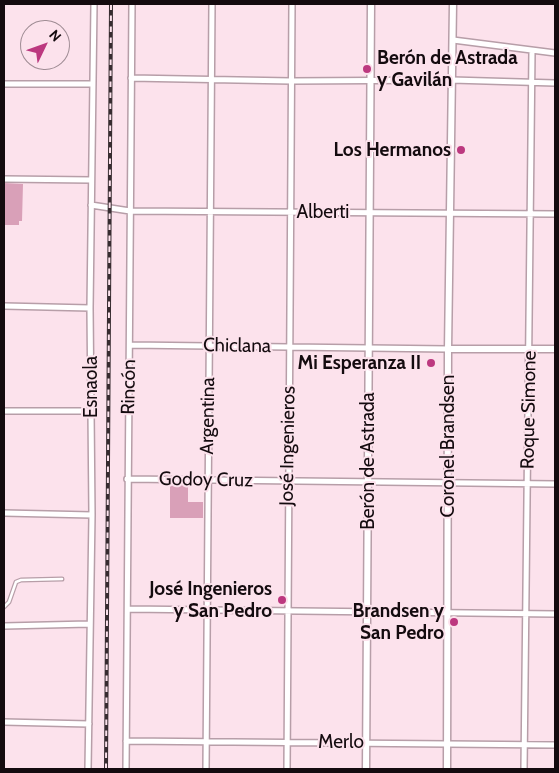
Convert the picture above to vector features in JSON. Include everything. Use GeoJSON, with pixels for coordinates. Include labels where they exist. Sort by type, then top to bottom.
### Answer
{"type":"FeatureCollection","features":[{"type":"Feature","properties":{"kind":"street","name":"Esnaola"},"geometry":{"type":"LineString","coordinates":[[88,769],[92,515],[90,308],[94,4]]}},
{"type":"Feature","properties":{"kind":"street","name":"Rincón"},"geometry":{"type":"LineString","coordinates":[[126,769],[128,609],[126,478],[130,344],[132,4]]}},
{"type":"Feature","properties":{"kind":"street","name":"Argentina"},"geometry":{"type":"LineString","coordinates":[[206,769],[212,4]]}},
{"type":"Feature","properties":{"kind":"street","name":"José Ingenieros"},"geometry":{"type":"LineString","coordinates":[[287,769],[287,481],[290,347],[292,4]]}},
{"type":"Feature","properties":{"kind":"street","name":"Berón de Astrada"},"geometry":{"type":"LineString","coordinates":[[366,769],[371,4]]}},
{"type":"Feature","properties":{"kind":"street","name":"Coronel Brandsen"},"geometry":{"type":"LineString","coordinates":[[447,769],[448,349],[454,4]]}},
{"type":"Feature","properties":{"kind":"street"},"geometry":{"type":"LineString","coordinates":[[453,40],[555,53]]}},
{"type":"Feature","properties":{"kind":"street","name":"Roque Simone"},"geometry":{"type":"LineString","coordinates":[[524,769],[528,613],[529,213],[532,50]]}},
{"type":"Feature","properties":{"kind":"street"},"geometry":{"type":"LineString","coordinates":[[131,78],[291,81],[452,80],[555,83]]}},
{"type":"Feature","properties":{"kind":"street"},"geometry":{"type":"LineString","coordinates":[[4,84],[93,84]]}},
{"type":"Feature","properties":{"kind":"street"},"geometry":{"type":"LineString","coordinates":[[4,179],[91,180]]}},
{"type":"Feature","properties":{"kind":"street","name":"Alberti"},"geometry":{"type":"LineString","coordinates":[[91,205],[130,211],[555,214]]}},
{"type":"Feature","properties":{"kind":"street"},"geometry":{"type":"LineString","coordinates":[[4,306],[90,308]]}},
{"type":"Feature","properties":{"kind":"street","name":"Chiclana"},"geometry":{"type":"LineString","coordinates":[[130,344],[555,349]]}},
{"type":"Feature","properties":{"kind":"street"},"geometry":{"type":"LineString","coordinates":[[4,411],[91,411]]}},
{"type":"Feature","properties":{"kind":"street","name":"Godoy Cruz"},"geometry":{"type":"LineString","coordinates":[[126,478],[555,484]]}},
{"type":"Feature","properties":{"kind":"street"},"geometry":{"type":"LineString","coordinates":[[4,513],[92,515]]}},
{"type":"Feature","properties":{"kind":"street"},"geometry":{"type":"LineString","coordinates":[[128,609],[555,614]]}},
{"type":"Feature","properties":{"kind":"street"},"geometry":{"type":"LineString","coordinates":[[4,626],[89,624]]}},
{"type":"Feature","properties":{"kind":"street"},"geometry":{"type":"LineString","coordinates":[[4,722],[88,724]]}},
{"type":"Feature","properties":{"kind":"street","name":"Merlo"},"geometry":{"type":"LineString","coordinates":[[126,741],[555,744]]}},
{"type":"Feature","properties":{"kind":"lane"},"geometry":{"type":"LineString","coordinates":[[4,607],[9,602],[16,582],[21,580],[62,579]]}},
{"type":"Feature","properties":{"kind":"building"},"geometry":{"type":"Polygon","coordinates":[[[4,183],[23,184],[22,221],[19,221],[19,225],[4,225],[4,183]]]}},
{"type":"Feature","properties":{"kind":"building"},"geometry":{"type":"Polygon","coordinates":[[[170,484],[188,484],[188,502],[203,502],[203,518],[170,518],[170,484]]]}},
{"type":"Feature","properties":{"kind":"railway"},"geometry":{"type":"LineString","coordinates":[[106,769],[111,4]]}},
{"type":"Feature","properties":{"kind":"place","name":"Berón de Astrada y Gavilán"},"geometry":{"type":"Point","coordinates":[367,69]}},
{"type":"Feature","properties":{"kind":"place","name":"Los Hermanos"},"geometry":{"type":"Point","coordinates":[461,150]}},
{"type":"Feature","properties":{"kind":"place","name":"Mi Esperanza II"},"geometry":{"type":"Point","coordinates":[431,363]}},
{"type":"Feature","properties":{"kind":"place","name":"José Ingenieros y San Pedro"},"geometry":{"type":"Point","coordinates":[282,600]}},
{"type":"Feature","properties":{"kind":"place","name":"Brandsen y San Pedro"},"geometry":{"type":"Point","coordinates":[454,622]}}]}
